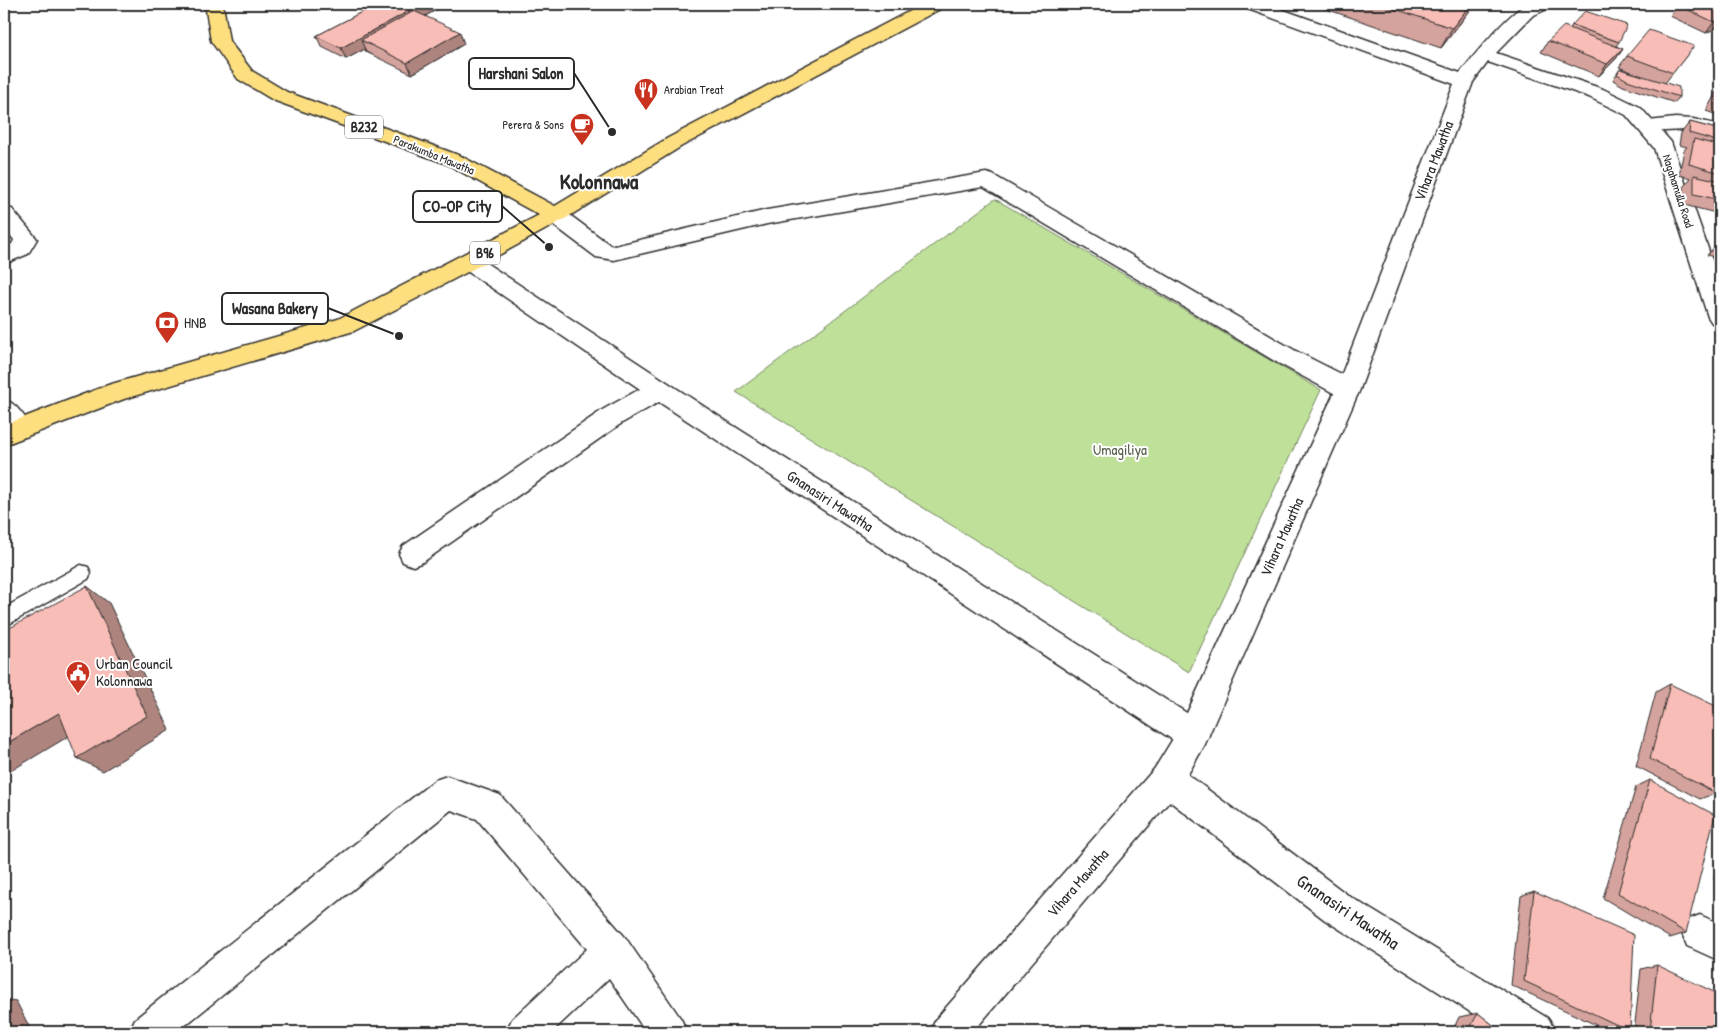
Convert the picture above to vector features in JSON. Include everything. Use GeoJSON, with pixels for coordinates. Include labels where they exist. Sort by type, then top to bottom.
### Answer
{"type":"FeatureCollection","features":[{"type":"Feature","properties":{"kind":"main road","name":"Parakumba Mawatha"},"geometry":{"type":"LineString","coordinates":[[214,4],[220,41],[245,75],[280,96],[454,160],[555,215]]}},
{"type":"Feature","properties":{"kind":"main road","name":"B96"},"geometry":{"type":"LineString","coordinates":[[12,432],[117,392],[346,324],[469,262],[555,215],[674,142],[936,4]]}},
{"type":"Feature","properties":{"kind":"street"},"geometry":{"type":"LineString","coordinates":[[1251,4],[1464,81]]}},
{"type":"Feature","properties":{"kind":"street","name":"Vihara Mawatha"},"geometry":{"type":"LineString","coordinates":[[949,1032],[1167,780],[1193,735],[1348,389],[1464,81],[1484,55],[1526,12],[1543,4]]}},
{"type":"Feature","properties":{"kind":"street","name":"Nagahamulla Road"},"geometry":{"type":"LineString","coordinates":[[1484,55],[1596,92],[1634,112],[1647,126],[1664,146],[1720,317]]}},
{"type":"Feature","properties":{"kind":"street"},"geometry":{"type":"LineString","coordinates":[[1647,126],[1669,122],[1708,126],[1720,130]]}},
{"type":"Feature","properties":{"kind":"street"},"geometry":{"type":"LineString","coordinates":[[555,215],[604,252],[614,253],[767,217],[986,180],[1286,357],[1348,389]]}},
{"type":"Feature","properties":{"kind":"street"},"geometry":{"type":"LineString","coordinates":[[4,214],[26,239],[20,249],[4,256]]}},
{"type":"Feature","properties":{"kind":"street","name":"Gnanasiri Mawatha"},"geometry":{"type":"LineString","coordinates":[[469,262],[737,441],[1193,735]]}},
{"type":"Feature","properties":{"kind":"street"},"geometry":{"type":"LineString","coordinates":[[413,554],[613,416],[660,389]]}},
{"type":"Feature","properties":{"kind":"street"},"geometry":{"type":"LineString","coordinates":[[4,409],[12,432]]}},
{"type":"Feature","properties":{"kind":"street","name":"Gnanasiri Mawatha"},"geometry":{"type":"LineString","coordinates":[[1167,780],[1337,908],[1536,1032]]}},
{"type":"Feature","properties":{"kind":"street"},"geometry":{"type":"LineString","coordinates":[[148,1032],[447,792],[488,807],[612,950],[668,1032]]}},
{"type":"Feature","properties":{"kind":"street"},"geometry":{"type":"LineString","coordinates":[[525,1032],[612,950]]}},
{"type":"Feature","properties":{"kind":"lane"},"geometry":{"type":"LineString","coordinates":[[4,618],[82,573]]}},
{"type":"Feature","properties":{"kind":"green space","name":"Umagiliya"},"geometry":{"type":"Polygon","coordinates":[[[995,199],[1321,390],[1189,672],[736,392],[995,199]]]}},
{"type":"Feature","properties":{"kind":"building"},"geometry":{"type":"Polygon","coordinates":[[[377,4],[422,4],[341,48],[316,36],[377,4]]]}},
{"type":"Feature","properties":{"kind":"building"},"geometry":{"type":"Polygon","coordinates":[[[1380,4],[1471,4],[1452,28],[1380,4]]]}},
{"type":"Feature","properties":{"kind":"building"},"geometry":{"type":"Polygon","coordinates":[[[1716,4],[1720,6],[1720,19],[1714,22],[1678,5],[1716,4]]]}},
{"type":"Feature","properties":{"kind":"building"},"geometry":{"type":"Polygon","coordinates":[[[414,11],[460,32],[407,63],[361,40],[414,11]]]}},
{"type":"Feature","properties":{"kind":"building"},"geometry":{"type":"Polygon","coordinates":[[[1585,11],[1627,25],[1619,42],[1572,25],[1585,11]]]}},
{"type":"Feature","properties":{"kind":"building"},"geometry":{"type":"Polygon","coordinates":[[[1564,26],[1623,49],[1607,64],[1548,41],[1564,26]]]}},
{"type":"Feature","properties":{"kind":"building"},"geometry":{"type":"Polygon","coordinates":[[[1649,30],[1694,46],[1673,73],[1627,56],[1649,30]]]}},
{"type":"Feature","properties":{"kind":"building"},"geometry":{"type":"Polygon","coordinates":[[[1620,69],[1679,87],[1679,97],[1627,80],[1617,74],[1620,69]]]}},
{"type":"Feature","properties":{"kind":"building"},"geometry":{"type":"Polygon","coordinates":[[[1720,90],[1720,102],[1715,100],[1720,90]]]}},
{"type":"Feature","properties":{"kind":"building"},"geometry":{"type":"Polygon","coordinates":[[[1690,122],[1720,130],[1720,142],[1689,133],[1690,122]]]}},
{"type":"Feature","properties":{"kind":"building"},"geometry":{"type":"Polygon","coordinates":[[[1694,139],[1720,146],[1720,173],[1689,164],[1694,139]]]}},
{"type":"Feature","properties":{"kind":"building"},"geometry":{"type":"Polygon","coordinates":[[[1694,175],[1720,181],[1720,200],[1694,194],[1694,175]]]}},
{"type":"Feature","properties":{"kind":"building","name":"Urban Council Kolonnawa"},"geometry":{"type":"Polygon","coordinates":[[[87,586],[147,716],[77,758],[59,713],[4,745],[4,631],[87,586]]]}},
{"type":"Feature","properties":{"kind":"building"},"geometry":{"type":"Polygon","coordinates":[[[1670,684],[1720,708],[1720,771],[1716,793],[1650,759],[1670,684]]]}},
{"type":"Feature","properties":{"kind":"building"},"geometry":{"type":"Polygon","coordinates":[[[1650,780],[1715,815],[1686,933],[1618,893],[1650,780]]]}},
{"type":"Feature","properties":{"kind":"building"},"geometry":{"type":"Polygon","coordinates":[[[1534,891],[1634,935],[1630,1031],[1524,981],[1534,891]]]}},
{"type":"Feature","properties":{"kind":"building"},"geometry":{"type":"Polygon","coordinates":[[[1657,965],[1716,993],[1714,1032],[1650,1032],[1657,965]]]}},
{"type":"Feature","properties":{"kind":"building"},"geometry":{"type":"Polygon","coordinates":[[[1478,1013],[1502,1032],[1468,1032],[1478,1013]]]}},
{"type":"Feature","properties":{"kind":"building"},"geometry":{"type":"Polygon","coordinates":[[[4,1024],[8,1032],[4,1032],[4,1024]]]}},
{"type":"Feature","properties":{"kind":"place","name":"Arabian Treat"},"geometry":{"type":"Point","coordinates":[646,111]}},
{"type":"Feature","properties":{"kind":"place","name":"Harshani Salon"},"geometry":{"type":"Point","coordinates":[612,132]}},
{"type":"Feature","properties":{"kind":"place","name":"Perera & Sons"},"geometry":{"type":"Point","coordinates":[582,146]}},
{"type":"Feature","properties":{"kind":"place","name":"CO-OP City"},"geometry":{"type":"Point","coordinates":[549,247]}},
{"type":"Feature","properties":{"kind":"place","name":"Wasana Bakery"},"geometry":{"type":"Point","coordinates":[399,336]}},
{"type":"Feature","properties":{"kind":"place","name":"HNB"},"geometry":{"type":"Point","coordinates":[167,344]}},
{"type":"Feature","properties":{"kind":"place","name":"Urban Council Kolonnawa"},"geometry":{"type":"Point","coordinates":[78,694]}},
{"type":"Feature","properties":{"kind":"district","name":"Kolonnawa"},"geometry":{"type":"Point","coordinates":[599,182]}}]}
